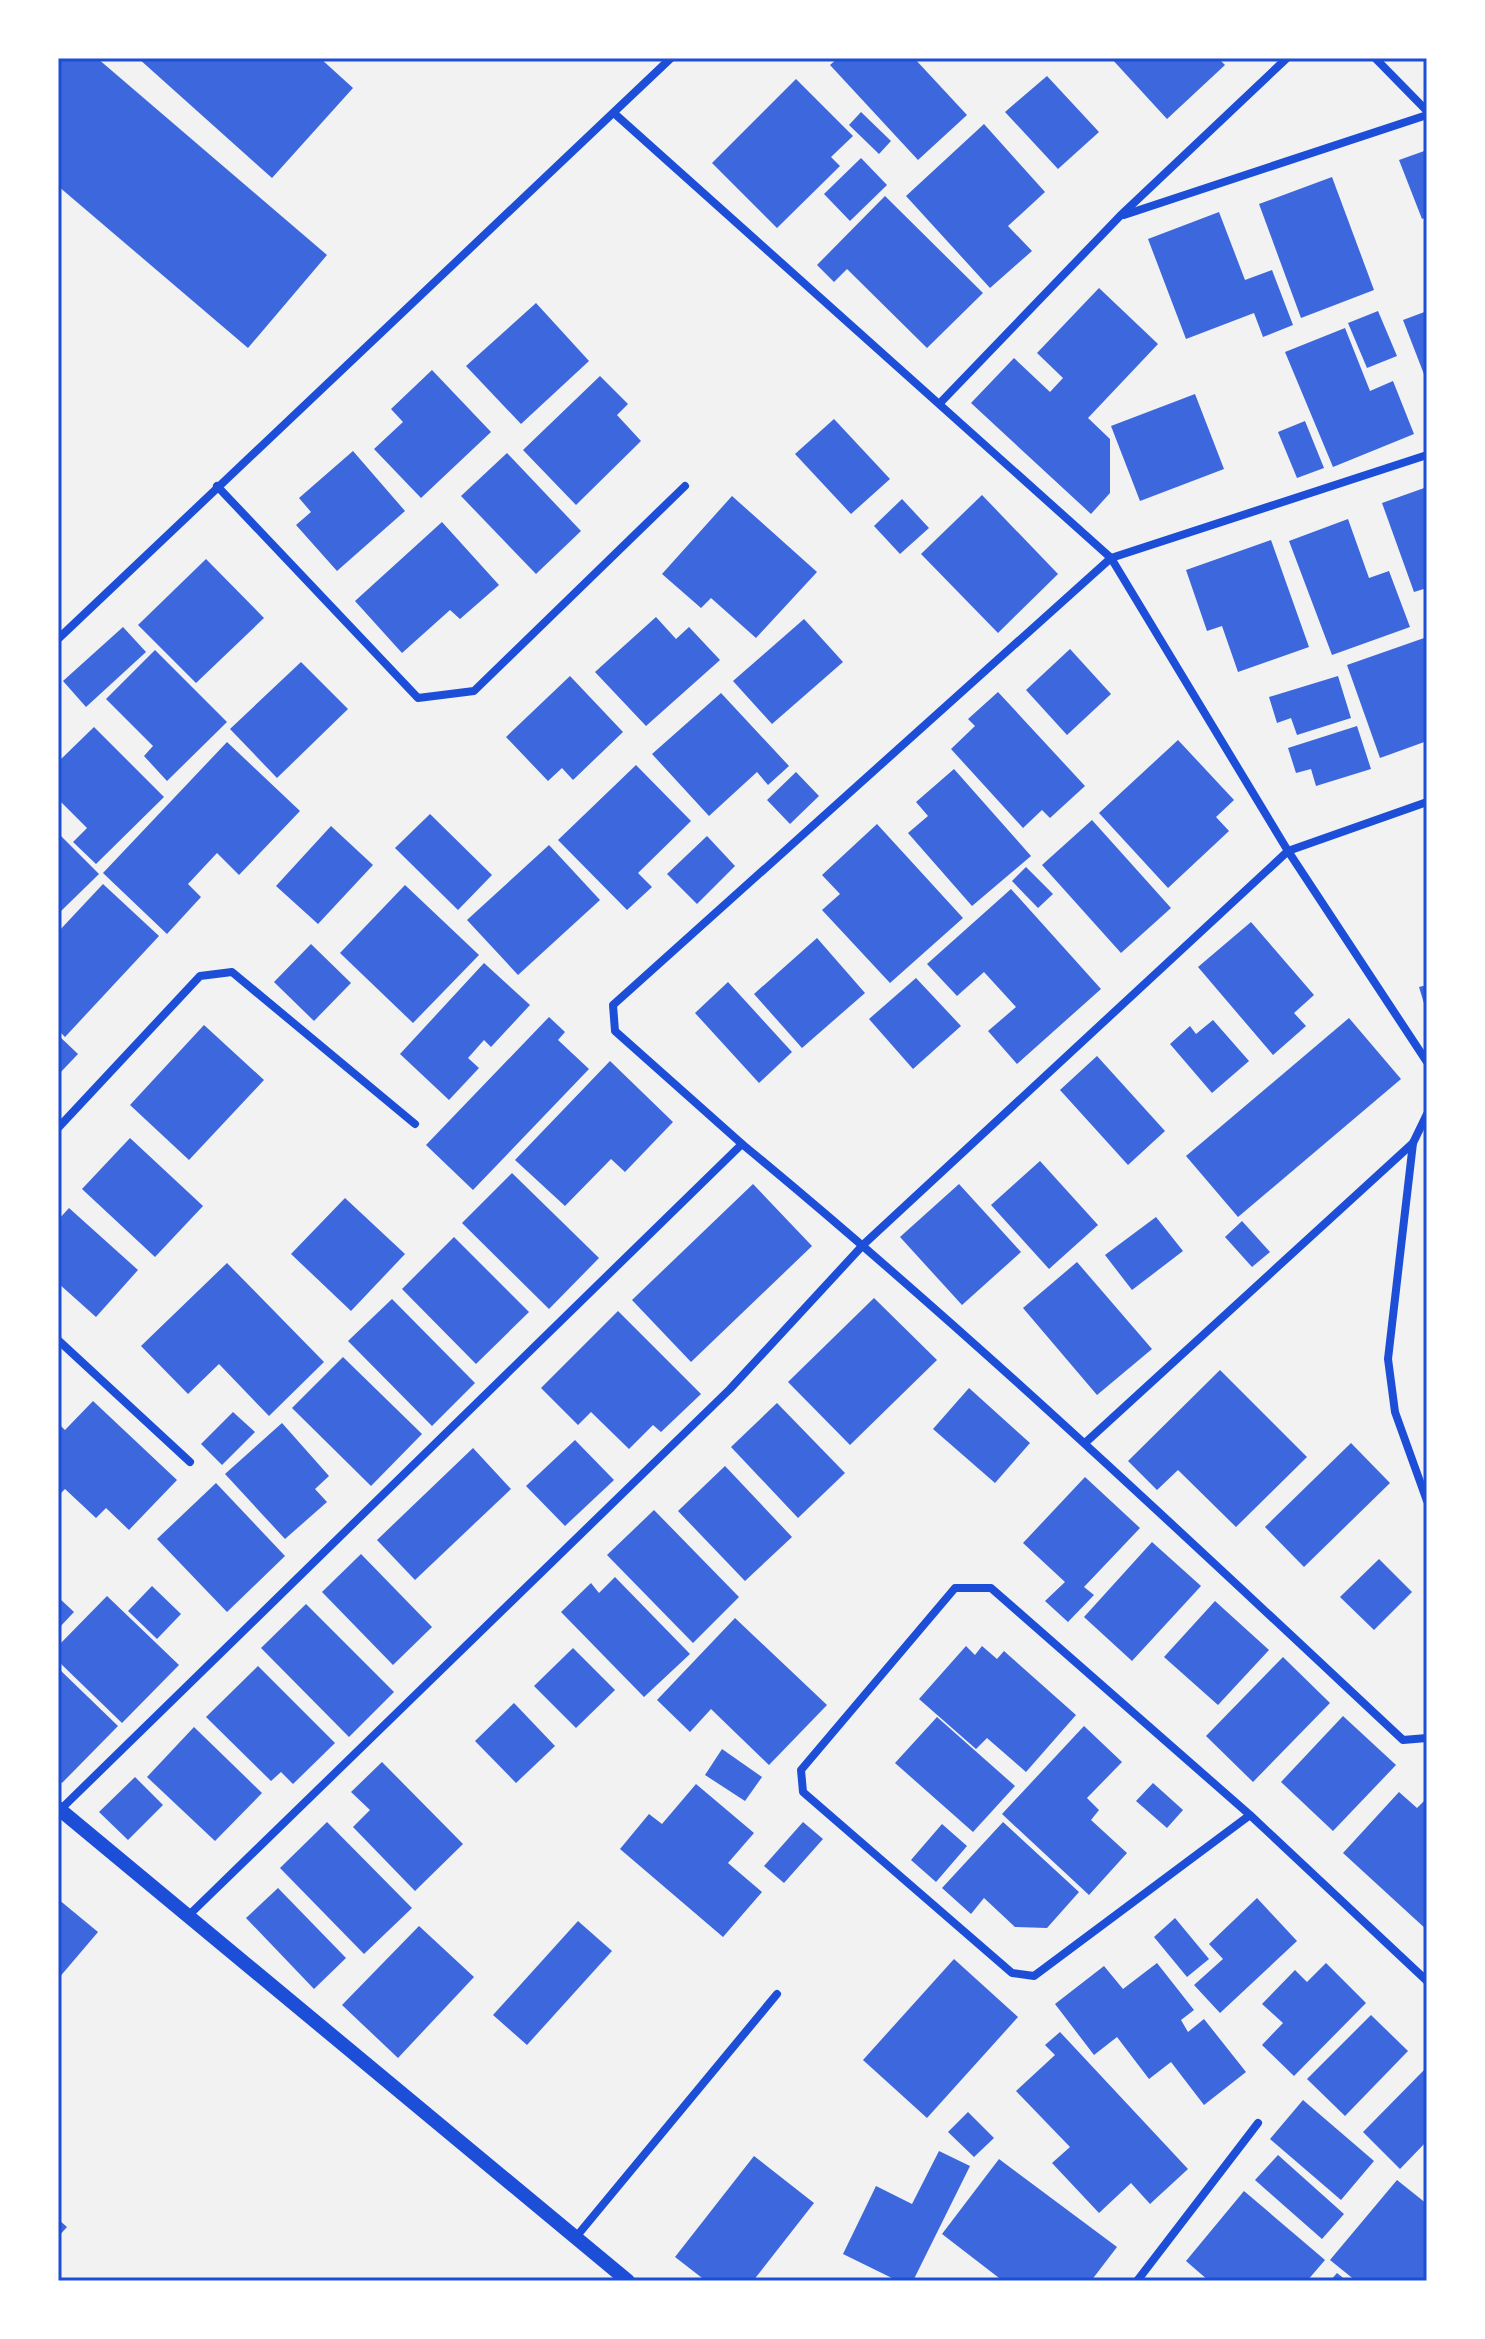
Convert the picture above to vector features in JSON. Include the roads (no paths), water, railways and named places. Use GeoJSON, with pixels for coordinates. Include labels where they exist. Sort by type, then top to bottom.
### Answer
{"type":"FeatureCollection","features":[{"type":"Feature","properties":{"kind":"street"},"geometry":{"type":"LineString","coordinates":[[58,639],[671,58]]}},
{"type":"Feature","properties":{"kind":"street"},"geometry":{"type":"LineString","coordinates":[[941,402],[1120,216],[1287,58]]}},
{"type":"Feature","properties":{"kind":"street"},"geometry":{"type":"LineString","coordinates":[[1120,216],[1427,113],[1375,58]]}},
{"type":"Feature","properties":{"kind":"street"},"geometry":{"type":"LineString","coordinates":[[615,114],[941,402],[1111,558],[1288,851],[1427,1062]]}},
{"type":"Feature","properties":{"kind":"street"},"geometry":{"type":"LineString","coordinates":[[1427,455],[1111,558],[613,1005],[615,1031],[742,1144],[864,1244],[1085,1443],[1403,1740],[1427,1738]]}},
{"type":"Feature","properties":{"kind":"street"},"geometry":{"type":"LineString","coordinates":[[217,486],[418,698],[474,691],[685,486]]}},
{"type":"Feature","properties":{"kind":"street"},"geometry":{"type":"LineString","coordinates":[[187,1916],[730,1389],[864,1244],[1288,851],[1427,802]]}},
{"type":"Feature","properties":{"kind":"street"},"geometry":{"type":"LineString","coordinates":[[58,1128],[200,976],[232,972],[415,1124]]}},
{"type":"Feature","properties":{"kind":"street"},"geometry":{"type":"LineString","coordinates":[[1427,1114],[1413,1143],[1388,1359],[1395,1412],[1427,1501]]}},
{"type":"Feature","properties":{"kind":"street"},"geometry":{"type":"LineString","coordinates":[[1085,1443],[1413,1143]]}},
{"type":"Feature","properties":{"kind":"street"},"geometry":{"type":"LineString","coordinates":[[628,2281],[59,1809],[742,1144]]}},
{"type":"Feature","properties":{"kind":"street"},"geometry":{"type":"LineString","coordinates":[[58,1340],[190,1462]]}},
{"type":"Feature","properties":{"kind":"street"},"geometry":{"type":"LineString","coordinates":[[1250,1815],[1034,1976],[1012,1973],[803,1792],[801,1770],[955,1588],[991,1588],[1250,1815],[1427,1981]]}},
{"type":"Feature","properties":{"kind":"street"},"geometry":{"type":"LineString","coordinates":[[576,2237],[777,1994]]}},
{"type":"Feature","properties":{"kind":"street"},"geometry":{"type":"LineString","coordinates":[[1137,2281],[1258,2123]]}}]}
